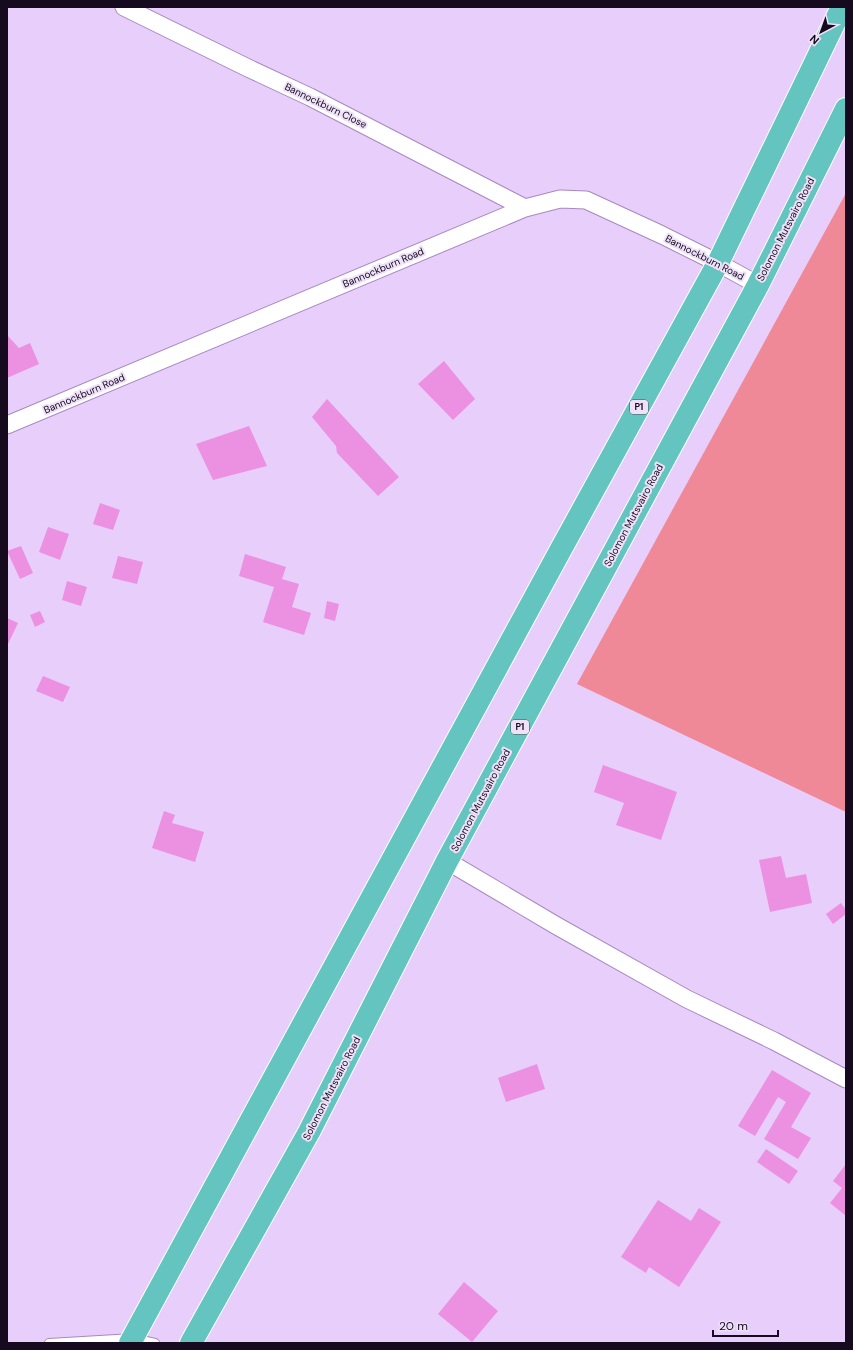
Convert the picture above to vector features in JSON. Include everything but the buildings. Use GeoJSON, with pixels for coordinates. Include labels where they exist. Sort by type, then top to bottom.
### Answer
{"type":"FeatureCollection","features":[{"type":"Feature","properties":{"kind":"highway","name":"P1"},"geometry":{"type":"LineString","coordinates":[[132,1341],[718,263],[842,7]]}},
{"type":"Feature","properties":{"kind":"highway","name":"Solomon Mutsvairo Road"},"geometry":{"type":"LineString","coordinates":[[191,1343],[309,1132],[447,861],[758,285],[846,108]]}},
{"type":"Feature","properties":{"kind":"street","name":"Bannockburn Close"},"geometry":{"type":"LineString","coordinates":[[124,7],[310,97],[525,208]]}},
{"type":"Feature","properties":{"kind":"street","name":"Bannockburn Road"},"geometry":{"type":"LineString","coordinates":[[7,425],[525,208],[560,200],[586,200],[718,263],[758,285]]}},
{"type":"Feature","properties":{"kind":"street"},"geometry":{"type":"LineString","coordinates":[[447,861],[557,926],[686,999],[774,1041],[846,1079]]}},
{"type":"Feature","properties":{"kind":"lane"},"geometry":{"type":"LineString","coordinates":[[49,1343],[132,1341],[155,1343]]}},
{"type":"Feature","properties":{"kind":"shaded area"},"geometry":{"type":"Polygon","coordinates":[[[846,193],[846,812],[577,684],[846,193]]]}}]}
